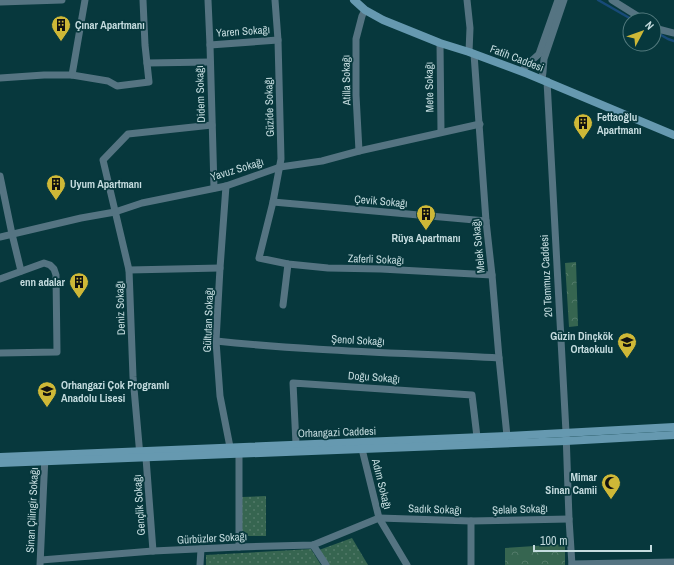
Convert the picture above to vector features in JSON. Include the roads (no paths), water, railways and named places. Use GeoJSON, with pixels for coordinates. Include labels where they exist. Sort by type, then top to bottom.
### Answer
{"type":"FeatureCollection","features":[{"type":"Feature","properties":{"kind":"main road","name":"Fatih Caddesi"},"geometry":{"type":"LineString","coordinates":[[354,0],[365,10],[383,20],[440,43],[522,71],[674,135]]}},
{"type":"Feature","properties":{"kind":"main road","name":"Orhangazi Caddesi"},"geometry":{"type":"LineString","coordinates":[[0,457],[45,458],[142,456],[296,444],[507,436],[674,427]]}},
{"type":"Feature","properties":{"kind":"main road","name":"Orhangazi Caddesi"},"geometry":{"type":"LineString","coordinates":[[230,450],[239,453],[362,449],[674,435]]}},
{"type":"Feature","properties":{"kind":"main road","name":"Orhangazi Caddesi"},"geometry":{"type":"LineString","coordinates":[[0,463],[45,458]]}},
{"type":"Feature","properties":{"kind":"street"},"geometry":{"type":"LineString","coordinates":[[0,2],[62,0]]}},
{"type":"Feature","properties":{"kind":"street"},"geometry":{"type":"LineString","coordinates":[[72,75],[85,0]]}},
{"type":"Feature","properties":{"kind":"street"},"geometry":{"type":"LineString","coordinates":[[0,78],[72,75],[108,81],[117,86],[149,82],[143,0]]}},
{"type":"Feature","properties":{"kind":"street","name":"Didem Sokağı"},"geometry":{"type":"LineString","coordinates":[[208,0],[214,188]]}},
{"type":"Feature","properties":{"kind":"street","name":"Güzide Sokağı"},"geometry":{"type":"LineString","coordinates":[[259,258],[282,159],[278,40],[275,0]]}},
{"type":"Feature","properties":{"kind":"street","name":"Melek Sokağı"},"geometry":{"type":"LineString","coordinates":[[467,0],[480,124],[486,221],[507,436]]}},
{"type":"Feature","properties":{"kind":"street"},"geometry":{"type":"LineString","coordinates":[[522,71],[542,50],[558,0]]}},
{"type":"Feature","properties":{"kind":"street","name":"20 Temmuz Caddesi"},"geometry":{"type":"LineString","coordinates":[[564,0],[544,58],[543,72],[566,432],[572,564]]}},
{"type":"Feature","properties":{"kind":"street"},"geometry":{"type":"LineString","coordinates":[[612,0],[631,12]]}},
{"type":"Feature","properties":{"kind":"street","name":"Atilla Sokağı"},"geometry":{"type":"LineString","coordinates":[[359,151],[356,95],[356,39],[365,10]]}},
{"type":"Feature","properties":{"kind":"street"},"geometry":{"type":"LineString","coordinates":[[662,30],[674,33]]}},
{"type":"Feature","properties":{"kind":"street","name":"Yaren Sokağı"},"geometry":{"type":"LineString","coordinates":[[210,45],[278,40]]}},
{"type":"Feature","properties":{"kind":"street","name":"Mete Sokağı"},"geometry":{"type":"LineString","coordinates":[[440,43],[441,132]]}},
{"type":"Feature","properties":{"kind":"street"},"geometry":{"type":"LineString","coordinates":[[147,63],[210,62]]}},
{"type":"Feature","properties":{"kind":"street","name":"Yavuz Sokağı"},"geometry":{"type":"LineString","coordinates":[[0,237],[81,218],[115,212],[142,203],[226,186],[280,167],[322,161],[359,151],[480,124]]}},
{"type":"Feature","properties":{"kind":"street","name":"Deniz Sokağı"},"geometry":{"type":"LineString","coordinates":[[142,456],[133,377],[129,270],[103,160],[128,134],[212,125]]}},
{"type":"Feature","properties":{"kind":"street"},"geometry":{"type":"LineString","coordinates":[[0,176],[21,271]]}},
{"type":"Feature","properties":{"kind":"street","name":"Gültutan Sokağı"},"geometry":{"type":"LineString","coordinates":[[226,186],[216,341],[220,396],[230,450]]}},
{"type":"Feature","properties":{"kind":"street","name":"Çevik Sokağı"},"geometry":{"type":"LineString","coordinates":[[273,202],[486,221]]}},
{"type":"Feature","properties":{"kind":"street","name":"Zaferli Sokağı"},"geometry":{"type":"LineString","coordinates":[[259,258],[288,264],[328,268],[381,269],[492,275]]}},
{"type":"Feature","properties":{"kind":"street"},"geometry":{"type":"LineString","coordinates":[[0,279],[44,263],[50,265],[54,270],[56,275],[57,352],[0,353]]}},
{"type":"Feature","properties":{"kind":"street"},"geometry":{"type":"LineString","coordinates":[[284,305],[288,264]]}},
{"type":"Feature","properties":{"kind":"street"},"geometry":{"type":"LineString","coordinates":[[129,270],[220,268]]}},
{"type":"Feature","properties":{"kind":"street","name":"Şenol Sokağı"},"geometry":{"type":"LineString","coordinates":[[216,341],[254,345],[499,358]]}},
{"type":"Feature","properties":{"kind":"street","name":"Doğu Sokağı"},"geometry":{"type":"LineString","coordinates":[[296,444],[293,383],[472,395],[477,437]]}},
{"type":"Feature","properties":{"kind":"street","name":"Adım Sokağı"},"geometry":{"type":"LineString","coordinates":[[362,449],[379,518],[407,565]]}},
{"type":"Feature","properties":{"kind":"street"},"geometry":{"type":"LineString","coordinates":[[239,453],[239,547]]}},
{"type":"Feature","properties":{"kind":"street","name":"Gençlik Sokağı"},"geometry":{"type":"LineString","coordinates":[[142,456],[153,551]]}},
{"type":"Feature","properties":{"kind":"street","name":"Sinan Çilingir Sokağı"},"geometry":{"type":"LineString","coordinates":[[41,562],[45,458]]}},
{"type":"Feature","properties":{"kind":"street","name":"Sadık Sokağı"},"geometry":{"type":"LineString","coordinates":[[379,518],[471,522],[471,565]]}},
{"type":"Feature","properties":{"kind":"street","name":"Gürbüzler Sokağı"},"geometry":{"type":"LineString","coordinates":[[41,562],[153,551],[313,545],[379,518]]}},
{"type":"Feature","properties":{"kind":"street","name":"Şelale Sokağı"},"geometry":{"type":"LineString","coordinates":[[471,522],[569,519]]}},
{"type":"Feature","properties":{"kind":"street"},"geometry":{"type":"LineString","coordinates":[[313,545],[326,565]]}},
{"type":"Feature","properties":{"kind":"street"},"geometry":{"type":"LineString","coordinates":[[200,565],[201,549]]}},
{"type":"Feature","properties":{"kind":"street"},"geometry":{"type":"LineString","coordinates":[[572,564],[674,562]]}},
{"type":"Feature","properties":{"kind":"waterway"},"geometry":{"type":"LineString","coordinates":[[598,0],[622,14]]}},
{"type":"Feature","properties":{"kind":"waterway"},"geometry":{"type":"LineString","coordinates":[[662,36],[674,41]]}},
{"type":"Feature","properties":{"kind":"place","name":"Çınar Apartmanı"},"geometry":{"type":"Point","coordinates":[61,42]}},
{"type":"Feature","properties":{"kind":"place","name":"Fettaoğlu Apartmanı"},"geometry":{"type":"Point","coordinates":[583,140]}},
{"type":"Feature","properties":{"kind":"place","name":"Uyum Apartmanı"},"geometry":{"type":"Point","coordinates":[56,201]}},
{"type":"Feature","properties":{"kind":"place","name":"Rüya Apartmanı"},"geometry":{"type":"Point","coordinates":[426,231]}},
{"type":"Feature","properties":{"kind":"place","name":"enn adalar"},"geometry":{"type":"Point","coordinates":[79,299]}},
{"type":"Feature","properties":{"kind":"place","name":"Güzin Dinçkök Ortaokulu"},"geometry":{"type":"Point","coordinates":[627,359]}},
{"type":"Feature","properties":{"kind":"place","name":"Orhangazi Çok Programlı Anadolu Lisesi"},"geometry":{"type":"Point","coordinates":[47,408]}},
{"type":"Feature","properties":{"kind":"place","name":"Mimar Sinan Camii"},"geometry":{"type":"Point","coordinates":[611,500]}}]}
